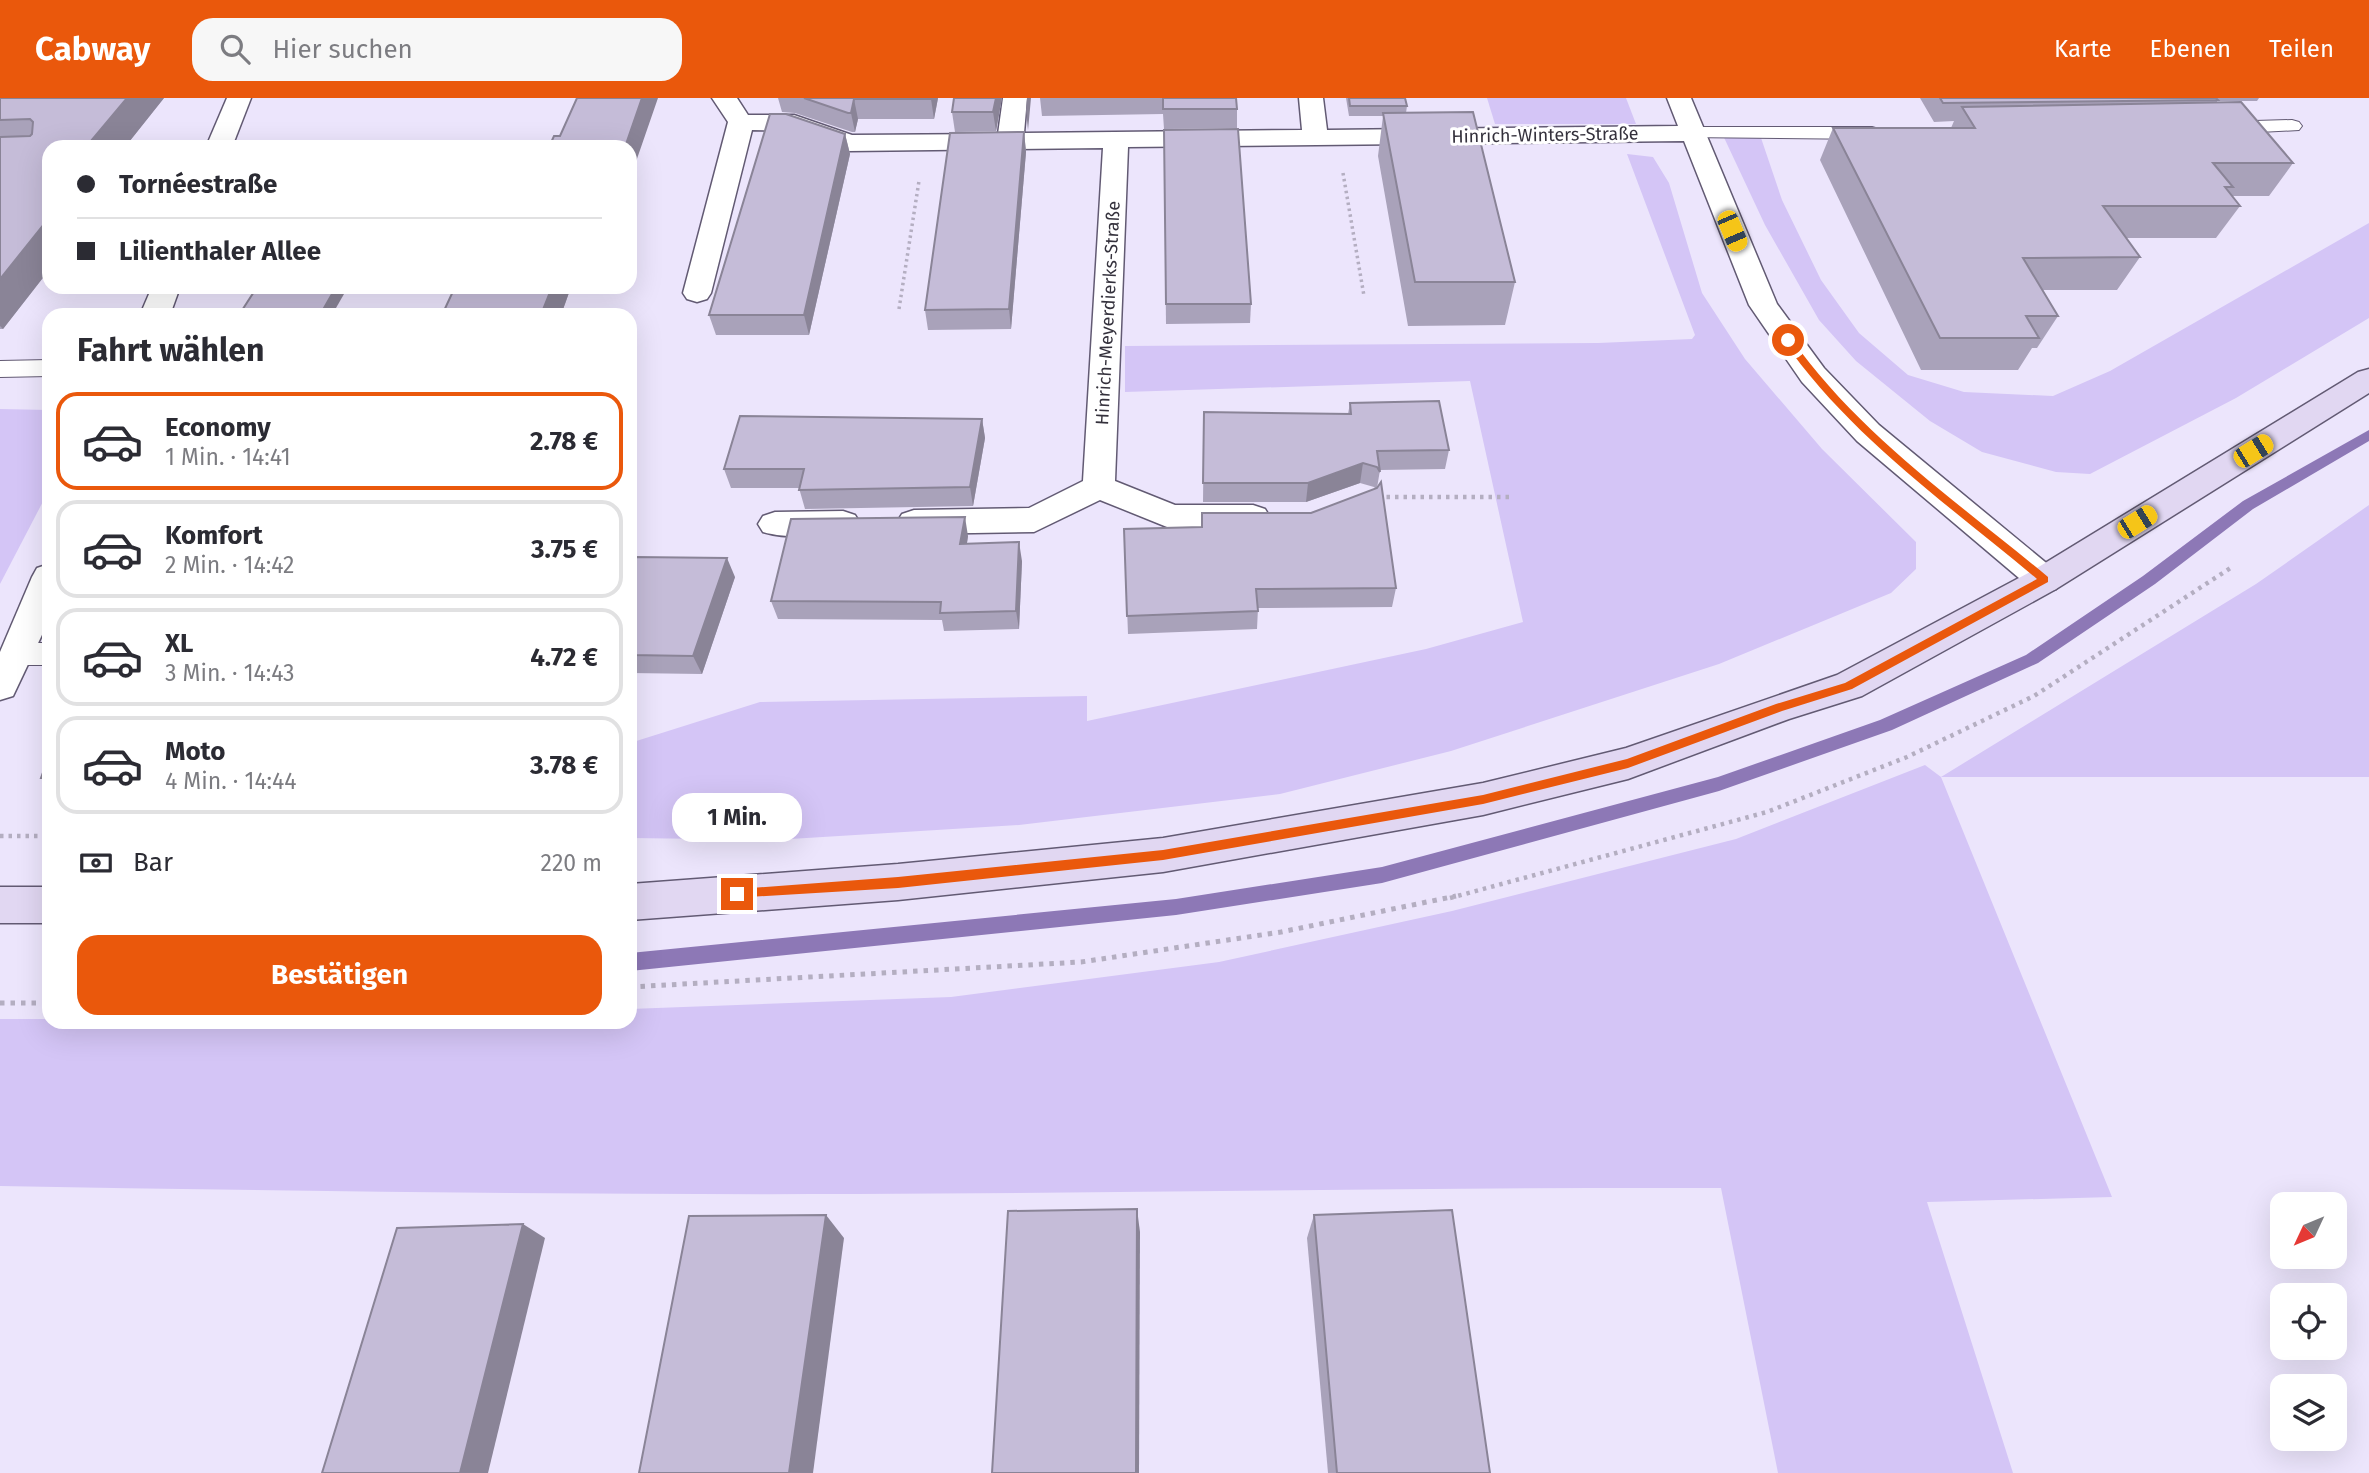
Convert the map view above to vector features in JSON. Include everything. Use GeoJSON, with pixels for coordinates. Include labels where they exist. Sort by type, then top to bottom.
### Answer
{"type":"FeatureCollection","features":[{"type":"Feature","properties":{"kind":"main road"},"geometry":{"type":"LineString","coordinates":[[637,901],[898,882],[1163,855],[1483,799],[1628,763],[1849,686],[2044,580],[2369,379]]}},
{"type":"Feature","properties":{"kind":"main road"},"geometry":{"type":"LineString","coordinates":[[0,905],[42,905]]}},
{"type":"Feature","properties":{"kind":"street"},"geometry":{"type":"LineString","coordinates":[[222,140],[239,98]]}},
{"type":"Feature","properties":{"kind":"street"},"geometry":{"type":"LineString","coordinates":[[697,293],[741,122],[724,98]]}},
{"type":"Feature","properties":{"kind":"street"},"geometry":{"type":"LineString","coordinates":[[1010,141],[1015,98]]}},
{"type":"Feature","properties":{"kind":"street"},"geometry":{"type":"LineString","coordinates":[[1311,98],[1315,137]]}},
{"type":"Feature","properties":{"kind":"street"},"geometry":{"type":"LineString","coordinates":[[1679,98],[1763,305],[1813,376],[1868,433],[2044,580]]}},
{"type":"Feature","properties":{"kind":"street","name":"Hinrich-Winters-Straße"},"geometry":{"type":"LineString","coordinates":[[741,122],[794,123],[849,143],[1691,133]]}},
{"type":"Feature","properties":{"kind":"street","name":"Hinrich-Meyerdierks-Straße"},"geometry":{"type":"LineString","coordinates":[[1099,487],[1116,139]]}},
{"type":"Feature","properties":{"kind":"street"},"geometry":{"type":"LineString","coordinates":[[775,524],[1034,520],[1099,487],[1172,517],[1282,517]]}},
{"type":"Feature","properties":{"kind":"street"},"geometry":{"type":"LineString","coordinates":[[0,686],[33,654],[42,611]]}},
{"type":"Feature","properties":{"kind":"lane"},"geometry":{"type":"LineString","coordinates":[[2204,128],[2292,126]]}},
{"type":"Feature","properties":{"kind":"lane"},"geometry":{"type":"LineString","coordinates":[[1691,133],[1894,133]]}},
{"type":"Feature","properties":{"kind":"lane"},"geometry":{"type":"LineString","coordinates":[[0,369],[42,368]]}},
{"type":"Feature","properties":{"kind":"path"},"geometry":{"type":"LineString","coordinates":[[1364,136],[1340,159],[1364,296]]}},
{"type":"Feature","properties":{"kind":"path"},"geometry":{"type":"LineString","coordinates":[[899,309],[926,142]]}},
{"type":"Feature","properties":{"kind":"path"},"geometry":{"type":"LineString","coordinates":[[1374,497],[1510,497]]}},
{"type":"Feature","properties":{"kind":"path"},"geometry":{"type":"LineString","coordinates":[[637,987],[1081,962],[1281,932],[1438,901],[1767,812],[1907,757],[2034,696],[2232,567]]}},
{"type":"Feature","properties":{"kind":"path"},"geometry":{"type":"LineString","coordinates":[[0,836],[42,836]]}},
{"type":"Feature","properties":{"kind":"path"},"geometry":{"type":"LineString","coordinates":[[0,1003],[42,1003]]}},
{"type":"Feature","properties":{"kind":"shaded area"},"geometry":{"type":"Polygon","coordinates":[[[1487,98],[1626,98],[1636,124],[1495,124],[1487,98]]]}},
{"type":"Feature","properties":{"kind":"shaded area"},"geometry":{"type":"Polygon","coordinates":[[[1720,129],[1759,132],[1782,200],[1821,280],[1859,333],[1908,375],[1964,392],[2053,396],[2110,371],[2369,223],[2369,318],[2236,398],[2090,474],[2056,472],[1982,452],[1930,421],[1856,361],[1819,320],[1765,225],[1720,129]]]}},
{"type":"Feature","properties":{"kind":"shaded area"},"geometry":{"type":"Polygon","coordinates":[[[1627,154],[1653,157],[1669,183],[1702,293],[1745,359],[1822,449],[1916,542],[1916,569],[1891,593],[1719,664],[1451,751],[1280,794],[1019,825],[774,840],[637,838],[637,741],[760,702],[1087,696],[1087,721],[1426,649],[1523,622],[1470,381],[1125,392],[1125,346],[1598,343],[1692,339],[1695,335],[1627,154]]]}},
{"type":"Feature","properties":{"kind":"shaded area"},"geometry":{"type":"Polygon","coordinates":[[[0,409],[42,410],[42,503],[0,584],[0,409]]]}},
{"type":"Feature","properties":{"kind":"shaded area"},"geometry":{"type":"Polygon","coordinates":[[[2369,505],[2369,777],[1941,777],[2256,584],[2369,505]]]}},
{"type":"Feature","properties":{"kind":"shaded area"},"geometry":{"type":"Polygon","coordinates":[[[1925,765],[1941,777],[2112,1197],[1927,1202],[2013,1473],[1778,1473],[1721,1188],[749,1194],[0,1186],[0,1019],[42,1019],[42,1029],[637,1029],[637,1009],[951,997],[1219,962],[1452,911],[1736,839],[1925,765]]]}},
{"type":"Feature","properties":{"kind":"building"},"geometry":{"type":"Polygon","coordinates":[[[0,98],[127,98],[92,140],[42,140],[42,227],[0,279],[0,137],[30,136],[33,122],[30,119],[0,120],[0,98]]]}},
{"type":"Feature","properties":{"kind":"building"},"geometry":{"type":"Polygon","coordinates":[[[577,98],[642,98],[627,140],[552,140],[554,136],[560,136],[577,98]]]}},
{"type":"Feature","properties":{"kind":"building"},"geometry":{"type":"Polygon","coordinates":[[[804,98],[931,99],[854,99],[851,113],[848,113],[804,98]]]}},
{"type":"Feature","properties":{"kind":"building"},"geometry":{"type":"Polygon","coordinates":[[[954,98],[996,98],[993,112],[952,112],[954,98]]]}},
{"type":"Feature","properties":{"kind":"building"},"geometry":{"type":"Polygon","coordinates":[[[1163,98],[1236,98],[1237,109],[1163,109],[1163,98]]]}},
{"type":"Feature","properties":{"kind":"building"},"geometry":{"type":"Polygon","coordinates":[[[1349,98],[1405,98],[1407,106],[1350,106],[1349,98]]]}},
{"type":"Feature","properties":{"kind":"building"},"geometry":{"type":"Polygon","coordinates":[[[1940,98],[2216,98],[2218,100],[1943,103],[1940,98]]]}},
{"type":"Feature","properties":{"kind":"building"},"geometry":{"type":"Polygon","coordinates":[[[2241,102],[2293,163],[2213,163],[2233,187],[2225,187],[2240,206],[2103,206],[2140,257],[2023,258],[2058,316],[2026,316],[2039,338],[1940,338],[1833,128],[1975,128],[1962,107],[2241,102]]]}},
{"type":"Feature","properties":{"kind":"building"},"geometry":{"type":"Polygon","coordinates":[[[1473,112],[1515,282],[1415,282],[1383,113],[1473,112]]]}},
{"type":"Feature","properties":{"kind":"building"},"geometry":{"type":"Polygon","coordinates":[[[770,114],[786,114],[845,134],[804,315],[709,315],[770,114]]]}},
{"type":"Feature","properties":{"kind":"building"},"geometry":{"type":"Polygon","coordinates":[[[1238,129],[1251,304],[1166,304],[1164,130],[1238,129]]]}},
{"type":"Feature","properties":{"kind":"building"},"geometry":{"type":"Polygon","coordinates":[[[1024,132],[1009,309],[925,310],[950,133],[1024,132]]]}},
{"type":"Feature","properties":{"kind":"building"},"geometry":{"type":"Polygon","coordinates":[[[252,294],[332,294],[324,308],[244,308],[252,294]]]}},
{"type":"Feature","properties":{"kind":"building"},"geometry":{"type":"Polygon","coordinates":[[[452,294],[549,294],[544,308],[445,308],[452,294]]]}},
{"type":"Feature","properties":{"kind":"building"},"geometry":{"type":"Polygon","coordinates":[[[1439,401],[1449,450],[1377,451],[1380,472],[1377,467],[1363,463],[1308,483],[1203,483],[1204,412],[1351,414],[1350,403],[1439,401]]]}},
{"type":"Feature","properties":{"kind":"building"},"geometry":{"type":"Polygon","coordinates":[[[740,416],[982,419],[970,487],[799,490],[804,469],[724,469],[740,416]]]}},
{"type":"Feature","properties":{"kind":"building"},"geometry":{"type":"Polygon","coordinates":[[[1381,482],[1396,588],[1256,589],[1258,611],[1127,616],[1124,529],[1202,527],[1202,513],[1311,513],[1377,488],[1381,482]]]}},
{"type":"Feature","properties":{"kind":"building"},"geometry":{"type":"Polygon","coordinates":[[[965,517],[960,544],[1019,542],[1016,611],[940,613],[941,602],[771,601],[791,519],[965,517]]]}},
{"type":"Feature","properties":{"kind":"building"},"geometry":{"type":"Polygon","coordinates":[[[637,557],[727,558],[693,656],[637,655],[637,557]]]}},
{"type":"Feature","properties":{"kind":"building"},"geometry":{"type":"Polygon","coordinates":[[[1137,1209],[1136,1473],[992,1473],[1008,1211],[1137,1209]]]}},
{"type":"Feature","properties":{"kind":"building"},"geometry":{"type":"Polygon","coordinates":[[[1452,1210],[1490,1473],[1337,1473],[1314,1215],[1452,1210]]]}},
{"type":"Feature","properties":{"kind":"building"},"geometry":{"type":"Polygon","coordinates":[[[826,1215],[789,1473],[639,1473],[689,1216],[826,1215]]]}},
{"type":"Feature","properties":{"kind":"building"},"geometry":{"type":"Polygon","coordinates":[[[523,1224],[460,1473],[322,1473],[397,1228],[523,1224]]]}},
{"type":"Feature","properties":{"kind":"waterway"},"geometry":{"type":"LineString","coordinates":[[637,961],[1176,907],[1382,875],[1719,784],[1886,725],[2032,659],[2149,580],[2248,505],[2369,435]]}},
{"type":"Feature","properties":{"kind":"route"},"geometry":{"type":"LineString","coordinates":[[737,894],[898,882],[1163,855],[1483,799],[1628,763],[1849,686],[2044,580],[1868,433],[1813,376],[1788,340]]}}]}
